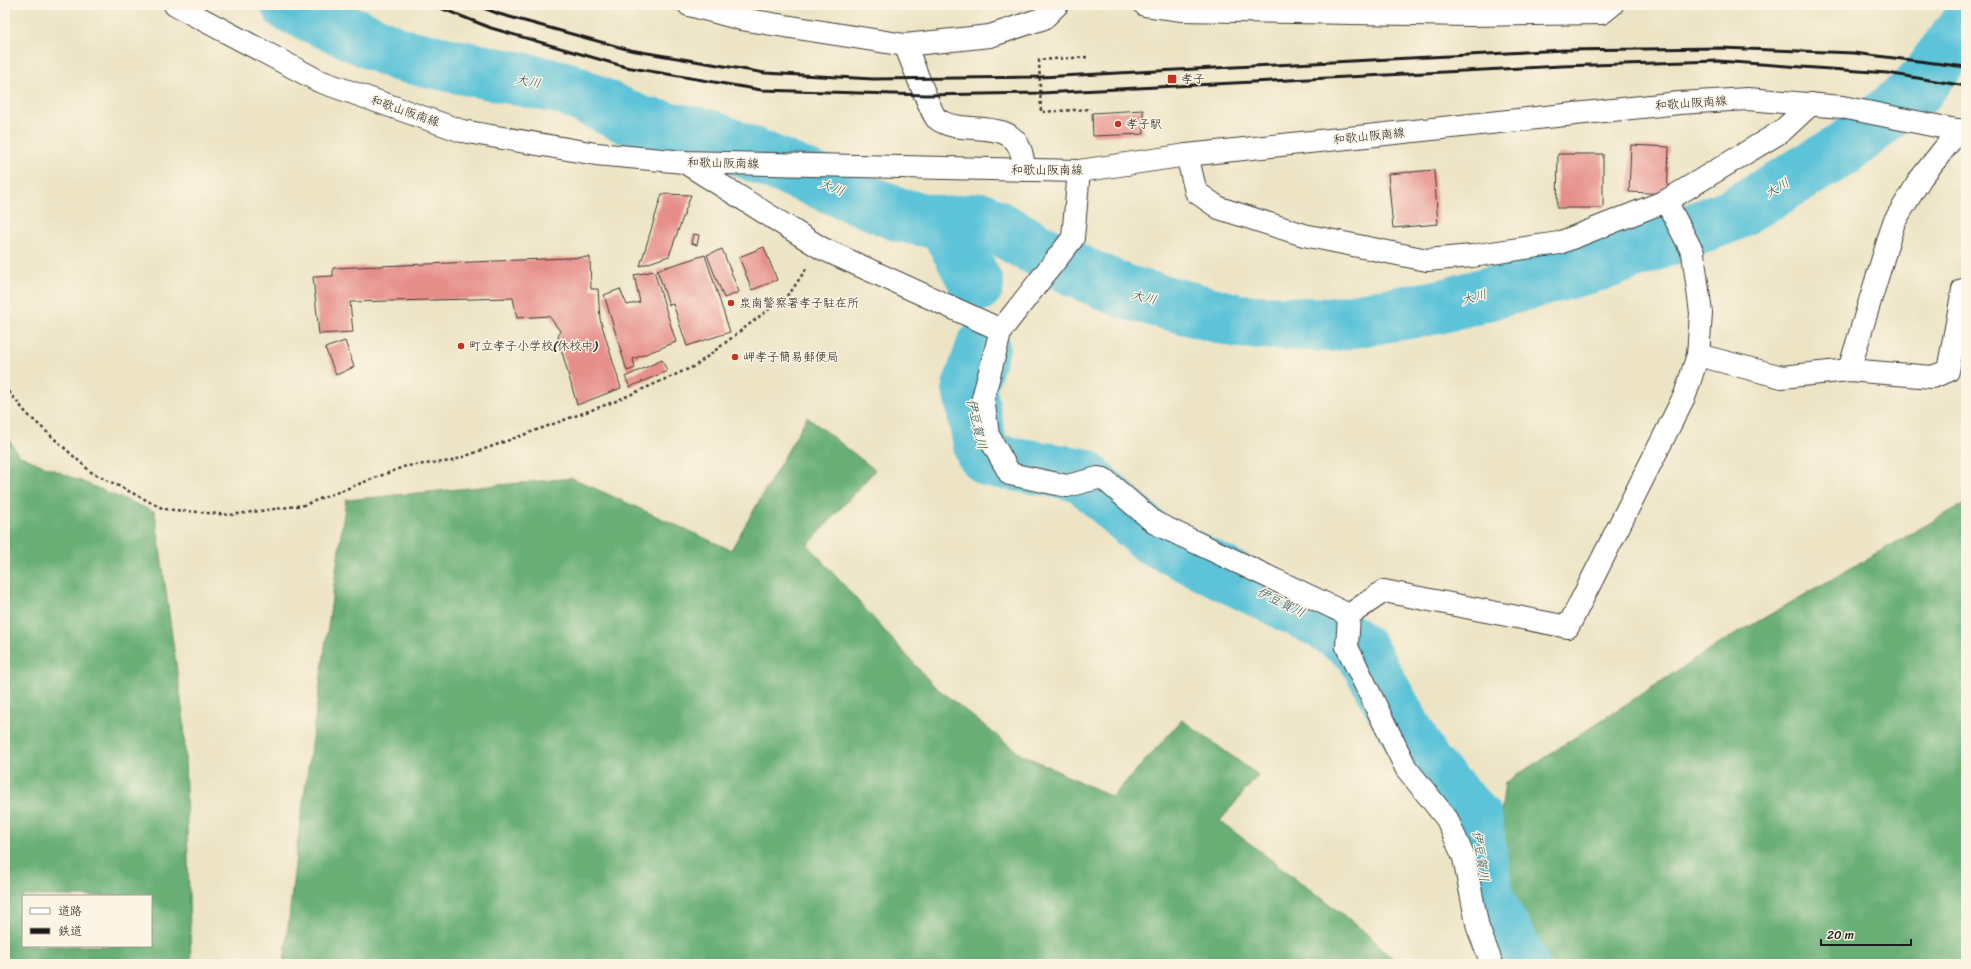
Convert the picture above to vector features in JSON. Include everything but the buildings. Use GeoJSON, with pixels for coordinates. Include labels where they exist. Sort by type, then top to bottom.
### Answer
{"type":"FeatureCollection","features":[{"type":"Feature","properties":{"kind":"street","name":"和歌山阪南線"},"geometry":{"type":"LineString","coordinates":[[175,5],[319,81],[462,131],[596,154],[694,163],[1079,171],[1187,155],[1679,103],[1748,99],[1842,106],[1963,131]]}},
{"type":"Feature","properties":{"kind":"street"},"geometry":{"type":"LineString","coordinates":[[689,5],[741,19],[905,45],[990,36],[1044,18],[1057,5]]}},
{"type":"Feature","properties":{"kind":"street"},"geometry":{"type":"LineString","coordinates":[[1145,5],[1182,10],[1470,15],[1602,13],[1612,5]]}},
{"type":"Feature","properties":{"kind":"street"},"geometry":{"type":"LineString","coordinates":[[905,45],[935,117],[946,125],[1003,132],[1014,139],[1020,149],[1025,170]]}},
{"type":"Feature","properties":{"kind":"street"},"geometry":{"type":"LineString","coordinates":[[1187,155],[1196,192],[1219,208],[1304,235],[1427,260],[1472,256],[1559,243],[1670,209],[1782,131],[1811,104]]}},
{"type":"Feature","properties":{"kind":"street"},"geometry":{"type":"LineString","coordinates":[[1849,370],[1894,222],[1921,178],[1963,131]]}},
{"type":"Feature","properties":{"kind":"street"},"geometry":{"type":"LineString","coordinates":[[694,163],[821,248],[1001,330]]}},
{"type":"Feature","properties":{"kind":"street"},"geometry":{"type":"LineString","coordinates":[[1079,171],[1073,238],[1001,330],[983,398],[988,435],[1010,474],[1067,486],[1090,480],[1104,479],[1155,523],[1348,630],[1406,768],[1447,818],[1464,858],[1478,928],[1492,964]]}},
{"type":"Feature","properties":{"kind":"street"},"geometry":{"type":"LineString","coordinates":[[1348,630],[1384,591],[1568,627],[1685,395],[1698,355],[1701,313],[1693,253],[1670,209]]}},
{"type":"Feature","properties":{"kind":"street"},"geometry":{"type":"LineString","coordinates":[[1698,355],[1782,377],[1849,370],[1932,377],[1948,371],[1963,290],[1966,289]]}},
{"type":"Feature","properties":{"kind":"path"},"geometry":{"type":"LineString","coordinates":[[1087,57],[1039,60],[1041,112],[1092,109]]}},
{"type":"Feature","properties":{"kind":"path"},"geometry":{"type":"LineString","coordinates":[[5,387],[27,414],[91,472],[164,509],[230,515],[304,505],[406,466],[452,461],[616,401],[695,366],[790,293],[821,248]]}},
{"type":"Feature","properties":{"kind":"green space"},"geometry":{"type":"Polygon","coordinates":[[[807,417],[875,470],[808,545],[933,685],[1019,753],[1112,797],[1182,720],[1258,775],[1220,821],[1358,926],[1399,964],[284,964],[297,846],[346,500],[572,478],[731,550],[807,417]]]}},
{"type":"Feature","properties":{"kind":"green space"},"geometry":{"type":"Polygon","coordinates":[[[5,432],[18,455],[155,512],[184,722],[191,964],[5,964],[5,432]]]}},
{"type":"Feature","properties":{"kind":"green space"},"geometry":{"type":"Polygon","coordinates":[[[1966,504],[1966,964],[1494,964],[1484,943],[1505,783],[1717,645],[1954,509],[1966,504]]]}},
{"type":"Feature","properties":{"kind":"waterway","name":"大川"},"geometry":{"type":"LineString","coordinates":[[288,5],[400,55],[565,88],[640,123],[708,136],[900,215],[945,224],[982,219],[1075,270],[1125,292],[1238,321],[1329,325],[1438,307],[1607,262],[1732,215],[1844,149],[1917,90],[1966,25]]}},
{"type":"Feature","properties":{"kind":"waterway","name":"伊豆賀川"},"geometry":{"type":"LineString","coordinates":[[945,224],[977,285]]}},
{"type":"Feature","properties":{"kind":"waterway","name":"伊豆賀川"},"geometry":{"type":"LineString","coordinates":[[983,347],[969,387],[981,450],[989,460],[1082,475],[1150,537],[1324,623],[1361,650],[1425,764],[1475,818],[1487,899],[1522,964]]}},
{"type":"Feature","properties":{"kind":"railway"},"geometry":{"type":"LineString","coordinates":[[433,5],[491,28],[626,67],[761,90],[926,95],[1041,93],[1561,66],[1718,61],[1887,73],[1966,86]]}},
{"type":"Feature","properties":{"kind":"railway"},"geometry":{"type":"LineString","coordinates":[[476,5],[499,14],[630,50],[765,73],[873,79],[1041,77],[1564,50],[1721,48],[1854,53],[1966,67]]}},
{"type":"Feature","properties":{"kind":"place","name":"孝子"},"geometry":{"type":"Point","coordinates":[1172,79]}},
{"type":"Feature","properties":{"kind":"place","name":"孝子駅"},"geometry":{"type":"Point","coordinates":[1118,124]}},
{"type":"Feature","properties":{"kind":"place","name":"泉南警察署孝子駐在所"},"geometry":{"type":"Point","coordinates":[731,303]}},
{"type":"Feature","properties":{"kind":"place","name":"町立孝子小学校(休校中)"},"geometry":{"type":"Point","coordinates":[461,346]}},
{"type":"Feature","properties":{"kind":"place","name":"岬孝子簡易郵便局"},"geometry":{"type":"Point","coordinates":[735,357]}}]}
